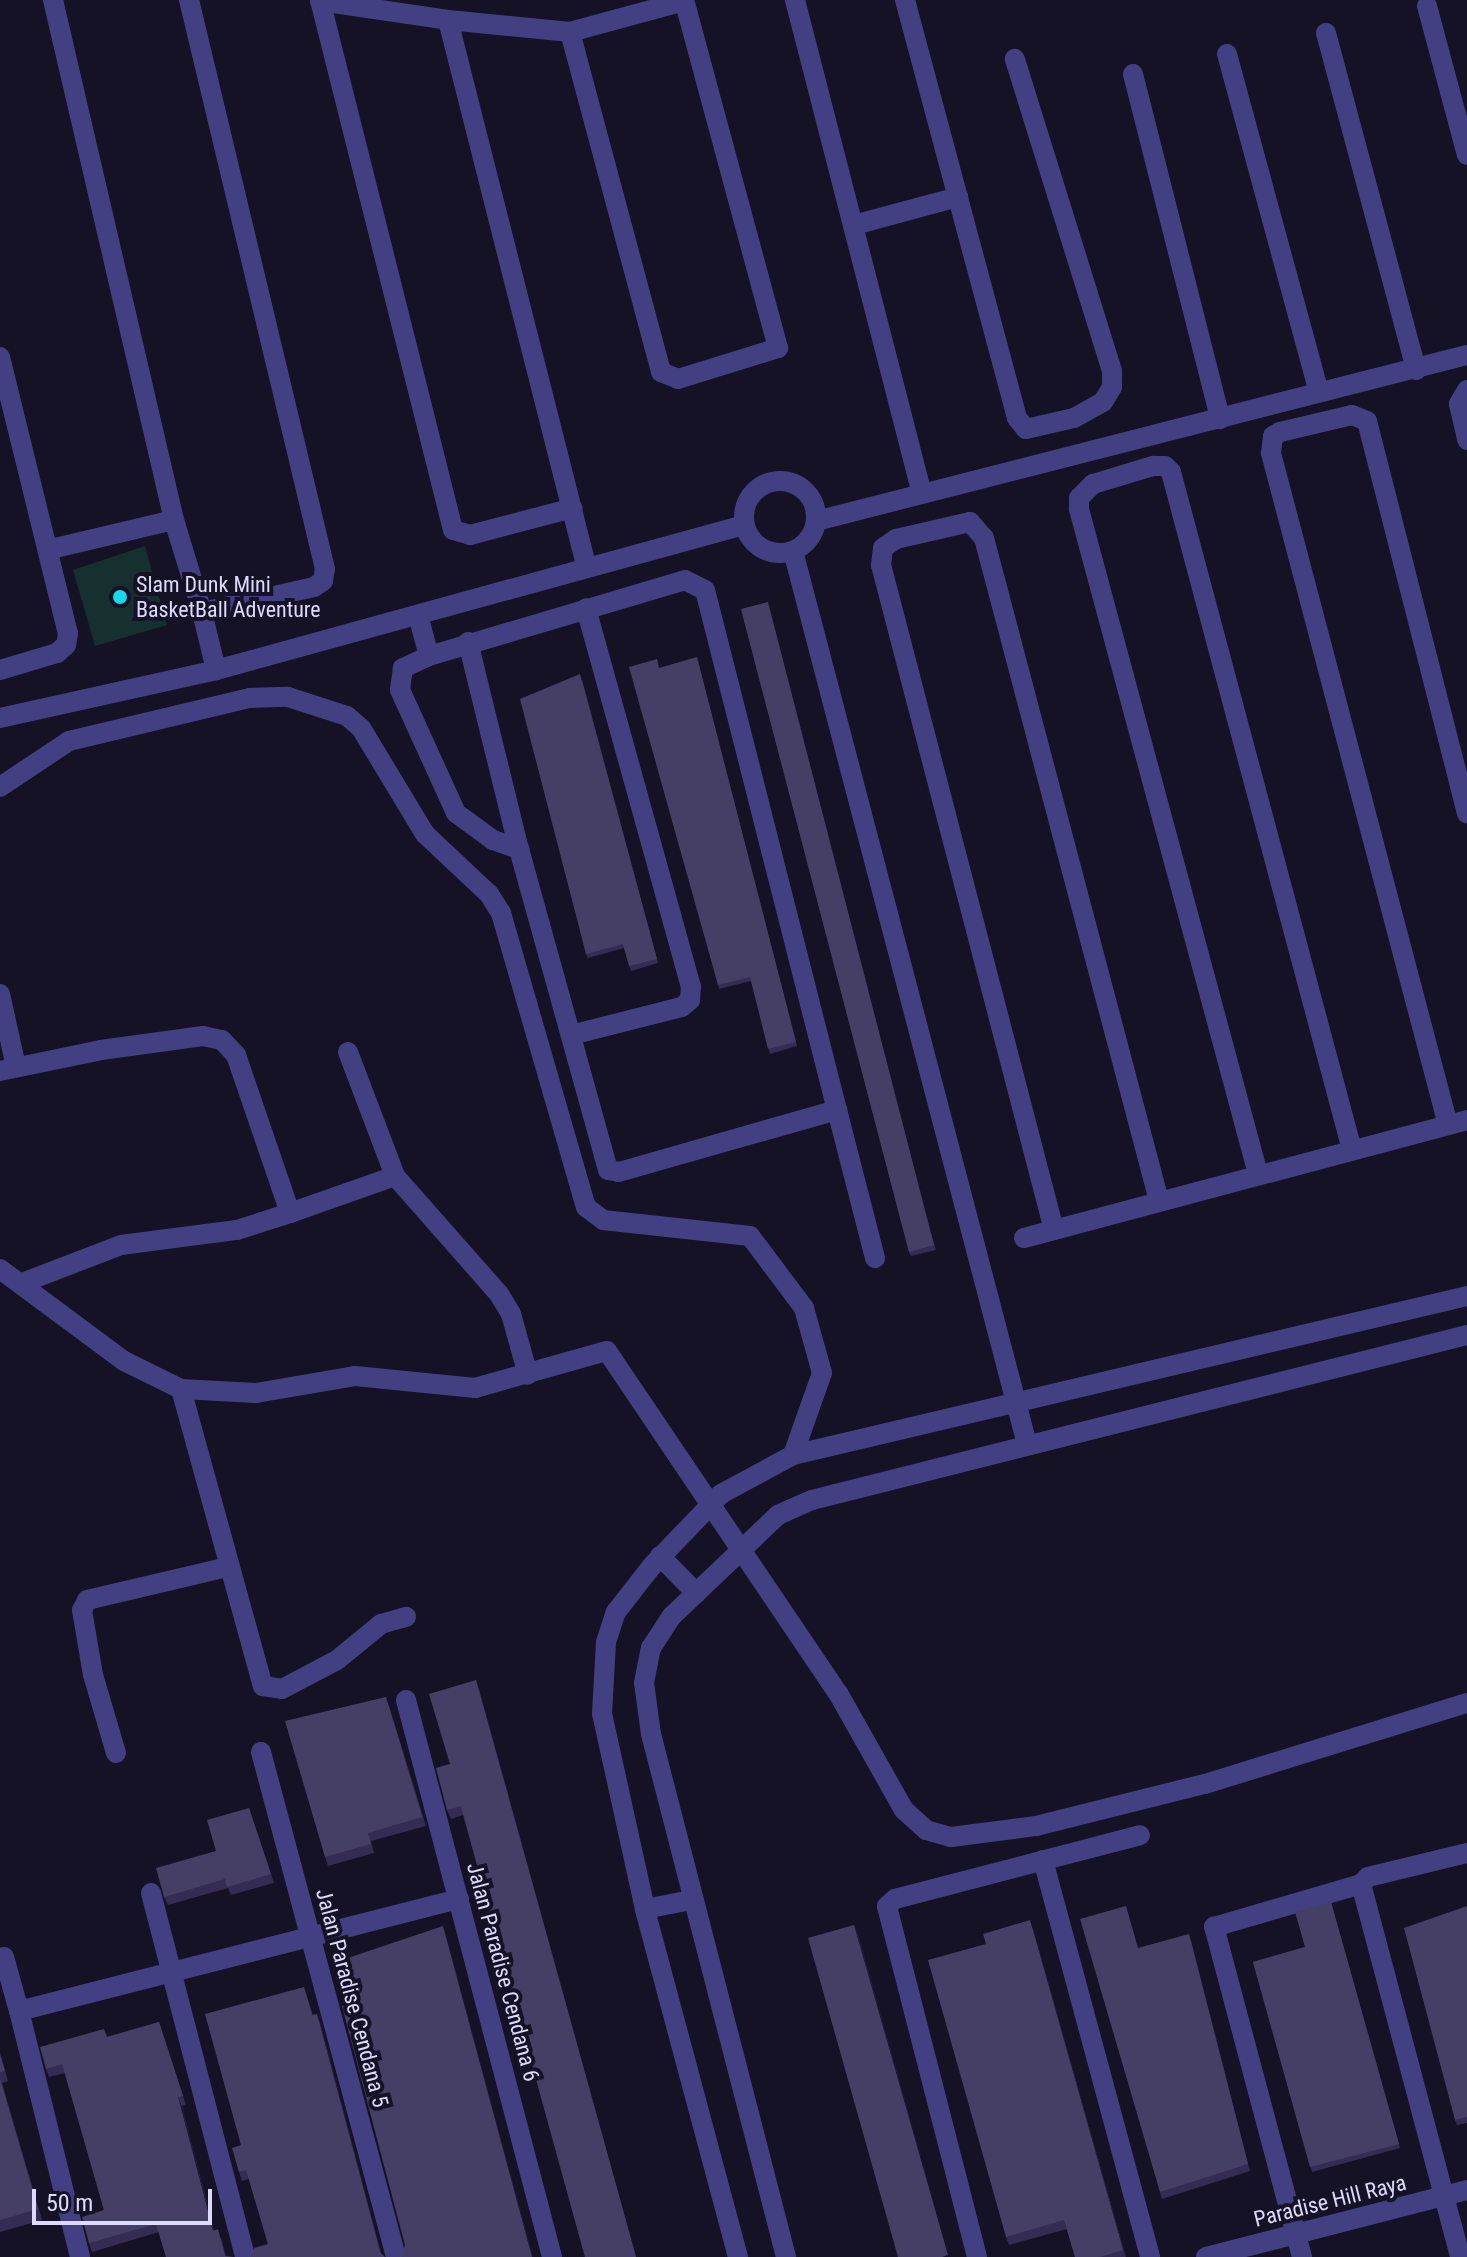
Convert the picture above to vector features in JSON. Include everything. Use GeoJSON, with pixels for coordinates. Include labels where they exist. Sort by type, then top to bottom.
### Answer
{"type":"FeatureCollection","features":[{"type":"Feature","properties":{"kind":"street"},"geometry":{"type":"LineString","coordinates":[[53,0],[174,520],[216,670]]}},
{"type":"Feature","properties":{"kind":"street"},"geometry":{"type":"LineString","coordinates":[[189,0],[325,569],[323,581],[314,587],[202,612]]}},
{"type":"Feature","properties":{"kind":"street"},"geometry":{"type":"LineString","coordinates":[[570,32],[661,372],[678,379],[778,348],[684,0],[570,32],[448,20],[320,1],[453,530],[470,535],[573,508]]}},
{"type":"Feature","properties":{"kind":"street"},"geometry":{"type":"LineString","coordinates":[[795,0],[922,494]]}},
{"type":"Feature","properties":{"kind":"street"},"geometry":{"type":"LineString","coordinates":[[905,0],[1021,426],[1035,429],[1074,418],[1103,402],[1112,371],[1015,59]]}},
{"type":"Feature","properties":{"kind":"street"},"geometry":{"type":"LineString","coordinates":[[1427,6],[1467,155]]}},
{"type":"Feature","properties":{"kind":"street"},"geometry":{"type":"LineString","coordinates":[[448,20],[586,565]]}},
{"type":"Feature","properties":{"kind":"street"},"geometry":{"type":"LineString","coordinates":[[1326,33],[1416,370]]}},
{"type":"Feature","properties":{"kind":"street"},"geometry":{"type":"LineString","coordinates":[[1227,54],[1319,393]]}},
{"type":"Feature","properties":{"kind":"street"},"geometry":{"type":"LineString","coordinates":[[1133,74],[1220,419]]}},
{"type":"Feature","properties":{"kind":"street"},"geometry":{"type":"LineString","coordinates":[[854,225],[958,197]]}},
{"type":"Feature","properties":{"kind":"street"},"geometry":{"type":"LineString","coordinates":[[816,521],[1467,355]]}},
{"type":"Feature","properties":{"kind":"street"},"geometry":{"type":"LineString","coordinates":[[0,357],[51,549],[68,633],[66,645],[57,653],[0,670]]}},
{"type":"Feature","properties":{"kind":"street"},"geometry":{"type":"LineString","coordinates":[[1467,390],[1459,404],[1467,440]]}},
{"type":"Feature","properties":{"kind":"street"},"geometry":{"type":"LineString","coordinates":[[1024,1238],[1458,1122],[1271,453],[1273,436],[1280,432],[1352,415],[1367,421],[1467,813]]}},
{"type":"Feature","properties":{"kind":"street"},"geometry":{"type":"LineString","coordinates":[[1258,1174],[1079,509],[1079,498],[1093,484],[1153,466],[1165,466],[1171,472],[1352,1150]]}},
{"type":"Feature","properties":{"kind":"street"},"geometry":{"type":"LineString","coordinates":[[772,480],[804,489],[816,521],[809,539],[793,551],[764,550],[744,525],[752,492],[772,480]]}},
{"type":"Feature","properties":{"kind":"street"},"geometry":{"type":"LineString","coordinates":[[51,549],[174,520]]}},
{"type":"Feature","properties":{"kind":"street"},"geometry":{"type":"LineString","coordinates":[[1054,1230],[881,565],[883,548],[896,539],[970,522],[984,538],[1159,1201]]}},
{"type":"Feature","properties":{"kind":"street"},"geometry":{"type":"LineString","coordinates":[[0,718],[216,670],[586,565],[744,525]]}},
{"type":"Feature","properties":{"kind":"street"},"geometry":{"type":"LineString","coordinates":[[793,551],[1027,1444]]}},
{"type":"Feature","properties":{"kind":"street"},"geometry":{"type":"LineString","coordinates":[[519,849],[475,830],[446,796],[400,690],[403,668],[468,642],[685,580],[696,581],[705,590],[875,1258]]}},
{"type":"Feature","properties":{"kind":"street"},"geometry":{"type":"LineString","coordinates":[[571,1035],[682,1007],[690,1000],[691,987],[586,608]]}},
{"type":"Feature","properties":{"kind":"street"},"geometry":{"type":"LineString","coordinates":[[418,615],[429,656]]}},
{"type":"Feature","properties":{"kind":"street"},"geometry":{"type":"LineString","coordinates":[[468,642],[519,849],[605,1165],[612,1172],[837,1110]]}},
{"type":"Feature","properties":{"kind":"street"},"geometry":{"type":"LineString","coordinates":[[0,787],[69,741],[270,696],[323,705],[361,728],[425,834],[489,894],[501,913],[586,1207],[603,1220],[750,1236],[804,1308],[817,1339],[822,1373],[793,1455]]}},
{"type":"Feature","properties":{"kind":"street"},"geometry":{"type":"LineString","coordinates":[[0,994],[8,1069],[174,1040],[222,1040],[236,1055],[290,1213]]}},
{"type":"Feature","properties":{"kind":"street"},"geometry":{"type":"LineString","coordinates":[[348,1052],[395,1176],[499,1294],[511,1314],[528,1375]]}},
{"type":"Feature","properties":{"kind":"street"},"geometry":{"type":"LineString","coordinates":[[22,1283],[121,1245],[237,1230],[395,1176]]}},
{"type":"Feature","properties":{"kind":"street"},"geometry":{"type":"LineString","coordinates":[[0,1269],[124,1361],[181,1389],[256,1393],[355,1376],[475,1388],[602,1351],[610,1353],[708,1506],[741,1549],[838,1693],[904,1810],[926,1830],[951,1837],[1036,1826],[1176,1792],[1467,1703]]}},
{"type":"Feature","properties":{"kind":"street"},"geometry":{"type":"LineString","coordinates":[[738,2257],[645,1909],[602,1714],[600,1679],[616,1612],[660,1556],[708,1506],[756,1471],[793,1455],[1461,1298],[1466,1337],[812,1500],[778,1515],[741,1549],[696,1593],[651,1648],[644,1683],[651,1734],[691,1900],[786,2257]]}},
{"type":"Feature","properties":{"kind":"street"},"geometry":{"type":"LineString","coordinates":[[181,1389],[258,1675],[272,1691],[337,1660],[381,1624],[406,1617]]}},
{"type":"Feature","properties":{"kind":"street"},"geometry":{"type":"LineString","coordinates":[[660,1556],[696,1593]]}},
{"type":"Feature","properties":{"kind":"street"},"geometry":{"type":"LineString","coordinates":[[116,1753],[93,1675],[82,1610],[87,1600],[228,1567]]}},
{"type":"Feature","properties":{"kind":"street","name":"Jalan Paradise Cendana 6"},"geometry":{"type":"LineString","coordinates":[[406,1700],[552,2257]]}},
{"type":"Feature","properties":{"kind":"street","name":"Jalan Paradise Cendana 5"},"geometry":{"type":"LineString","coordinates":[[261,1752],[396,2257]]}},
{"type":"Feature","properties":{"kind":"street"},"geometry":{"type":"LineString","coordinates":[[977,2257],[887,1906],[895,1899],[1140,1835]]}},
{"type":"Feature","properties":{"kind":"street"},"geometry":{"type":"LineString","coordinates":[[1302,2257],[1214,1927],[1361,1884],[1368,1877],[1467,1853]]}},
{"type":"Feature","properties":{"kind":"street"},"geometry":{"type":"LineString","coordinates":[[1043,1860],[1150,2257]]}},
{"type":"Feature","properties":{"kind":"street"},"geometry":{"type":"LineString","coordinates":[[1361,1884],[1460,2257]]}},
{"type":"Feature","properties":{"kind":"street"},"geometry":{"type":"LineString","coordinates":[[151,1893],[245,2257]]}},
{"type":"Feature","properties":{"kind":"street"},"geometry":{"type":"LineString","coordinates":[[19,2011],[311,1940],[459,1899]]}},
{"type":"Feature","properties":{"kind":"street"},"geometry":{"type":"LineString","coordinates":[[645,1909],[691,1900]]}},
{"type":"Feature","properties":{"kind":"street"},"geometry":{"type":"LineString","coordinates":[[4,1957],[80,2257]]}},
{"type":"Feature","properties":{"kind":"street","name":"Paradise Hill Raya"},"geometry":{"type":"LineString","coordinates":[[1206,2257],[1467,2190]]}},
{"type":"Feature","properties":{"kind":"green space","name":"Slam Dunk Mini BasketBall Adventure"},"geometry":{"type":"Polygon","coordinates":[[[145,546],[167,625],[95,646],[73,570],[145,546]]]}},
{"type":"Feature","properties":{"kind":"building"},"geometry":{"type":"Polygon","coordinates":[[[768,602],[934,1245],[909,1252],[741,609],[768,602]]]}},
{"type":"Feature","properties":{"kind":"building"},"geometry":{"type":"Polygon","coordinates":[[[697,657],[796,1042],[768,1049],[750,977],[718,985],[629,667],[657,659],[659,668],[697,657]]]}},
{"type":"Feature","properties":{"kind":"building"},"geometry":{"type":"Polygon","coordinates":[[[580,674],[657,959],[629,966],[623,944],[586,954],[520,699],[580,674]]]}},
{"type":"Feature","properties":{"kind":"building"},"geometry":{"type":"Polygon","coordinates":[[[476,1680],[636,2257],[585,2257],[461,1806],[447,1810],[436,1768],[450,1764],[429,1694],[476,1680]]]}},
{"type":"Feature","properties":{"kind":"building"},"geometry":{"type":"Polygon","coordinates":[[[386,1697],[422,1817],[368,1833],[371,1844],[325,1857],[285,1721],[386,1697]]]}},
{"type":"Feature","properties":{"kind":"building"},"geometry":{"type":"Polygon","coordinates":[[[249,1808],[271,1874],[227,1887],[225,1879],[164,1897],[156,1868],[216,1851],[207,1820],[249,1808]]]}},
{"type":"Feature","properties":{"kind":"building"},"geometry":{"type":"Polygon","coordinates":[[[1331,1902],[1399,2144],[1310,2167],[1253,1962],[1305,1947],[1295,1912],[1331,1902]]]}},
{"type":"Feature","properties":{"kind":"building"},"geometry":{"type":"Polygon","coordinates":[[[1126,1906],[1138,1948],[1189,1934],[1248,2164],[1160,2192],[1080,1919],[1126,1906]]]}},
{"type":"Feature","properties":{"kind":"building"},"geometry":{"type":"Polygon","coordinates":[[[1467,1906],[1467,2117],[1455,2120],[1404,1928],[1467,1906]]]}},
{"type":"Feature","properties":{"kind":"building"},"geometry":{"type":"Polygon","coordinates":[[[1030,1920],[1123,2250],[1100,2257],[1075,2257],[1064,2220],[1006,2237],[928,1960],[986,1944],[983,1934],[1030,1920]]]}},
{"type":"Feature","properties":{"kind":"building"},"geometry":{"type":"Polygon","coordinates":[[[854,1925],[948,2255],[942,2257],[898,2257],[808,1938],[854,1925]]]}},
{"type":"Feature","properties":{"kind":"building"},"geometry":{"type":"Polygon","coordinates":[[[443,1926],[532,2257],[402,2257],[405,2245],[342,2006],[349,2004],[336,1962],[443,1926]]]}},
{"type":"Feature","properties":{"kind":"building"},"geometry":{"type":"Polygon","coordinates":[[[304,1987],[312,2015],[317,2014],[380,2252],[385,2257],[251,2257],[254,2248],[268,2244],[246,2170],[239,2172],[232,2148],[241,2145],[205,2014],[304,1987]]]}},
{"type":"Feature","properties":{"kind":"building"},"geometry":{"type":"Polygon","coordinates":[[[159,2022],[183,2096],[178,2097],[213,2231],[218,2229],[225,2256],[234,2257],[166,2257],[156,2224],[89,2243],[82,2217],[104,2210],[62,2064],[46,2069],[40,2047],[104,2029],[107,2037],[159,2022]]]}},
{"type":"Feature","properties":{"kind":"building"},"geometry":{"type":"Polygon","coordinates":[[[0,2055],[5,2071],[0,2072],[0,2055]]]}},
{"type":"Feature","properties":{"kind":"building"},"geometry":{"type":"Polygon","coordinates":[[[0,2079],[38,2209],[0,2220],[0,2079]]]}},
{"type":"Feature","properties":{"kind":"place","name":"Slam Dunk Mini BasketBall Adventure"},"geometry":{"type":"Point","coordinates":[120,597]}}]}
